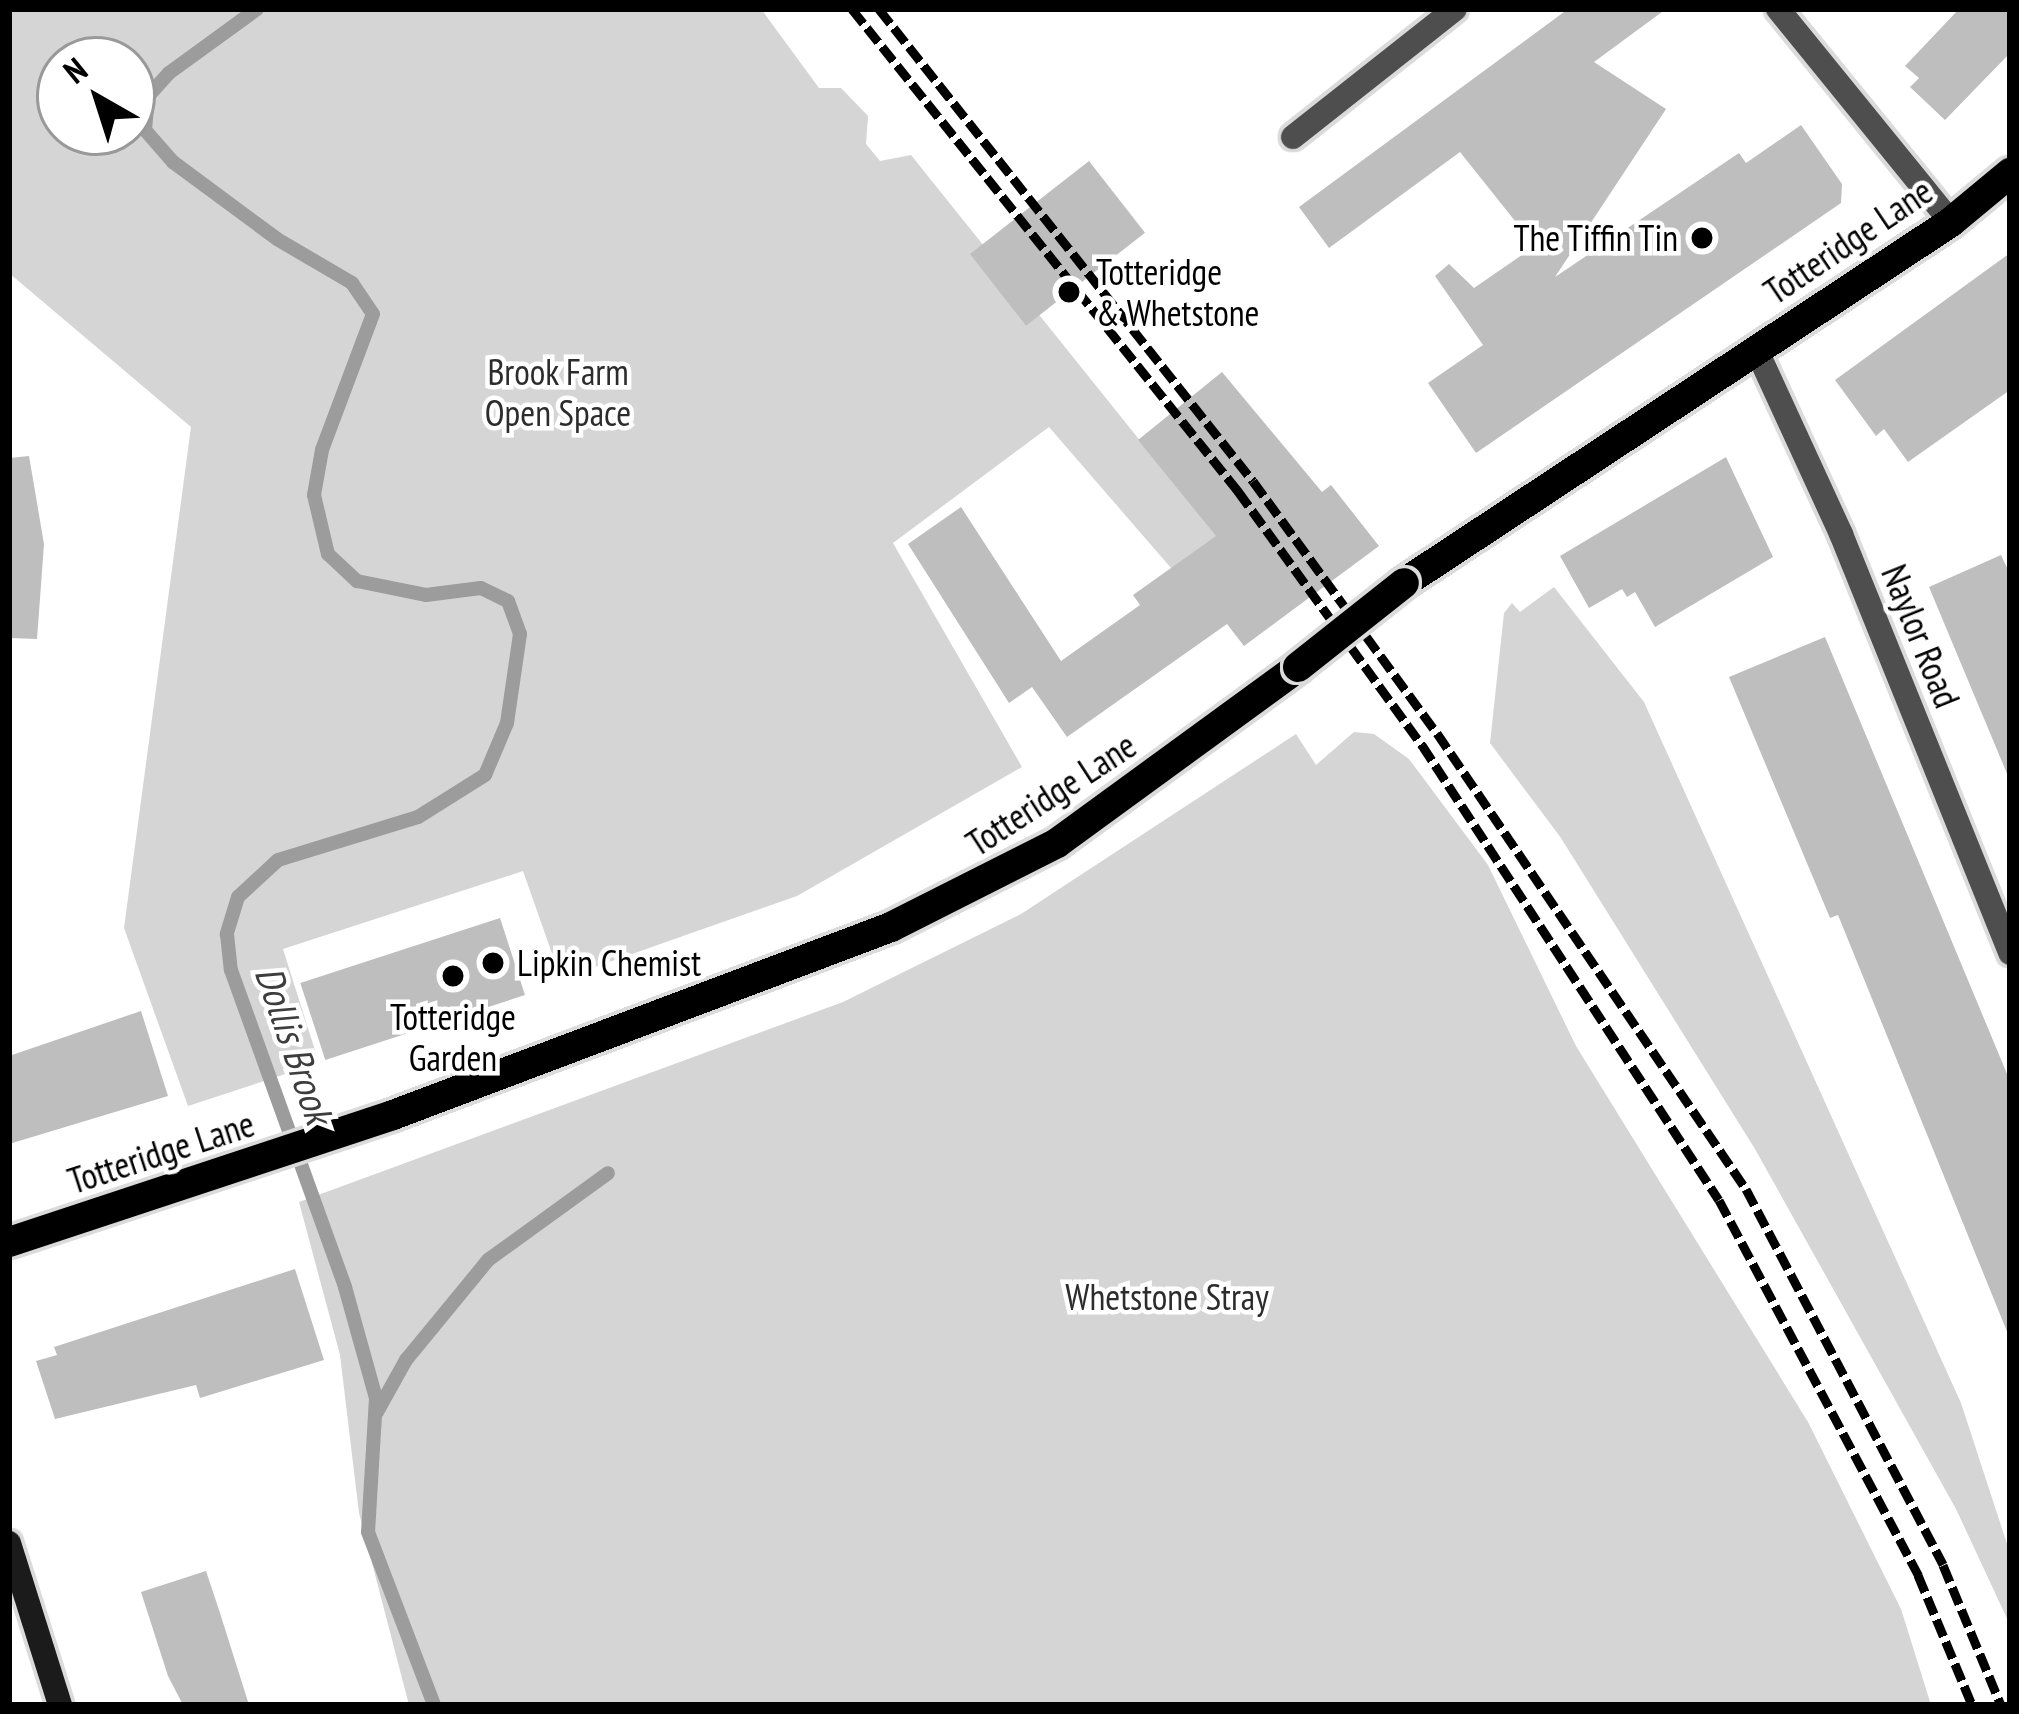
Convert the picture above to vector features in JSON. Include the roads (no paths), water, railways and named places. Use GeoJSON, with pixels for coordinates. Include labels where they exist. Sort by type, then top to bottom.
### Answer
{"type":"FeatureCollection","features":[{"type":"Feature","properties":{"kind":"main road","name":"Totteridge Lane"},"geometry":{"type":"LineString","coordinates":[[9,1242],[393,1115],[787,971],[990,883],[1298,667],[1403,583],[1951,222],[2010,173]]}},
{"type":"Feature","properties":{"kind":"street"},"geometry":{"type":"LineString","coordinates":[[1293,137],[1456,9]]}},
{"type":"Feature","properties":{"kind":"street"},"geometry":{"type":"LineString","coordinates":[[1778,9],[1951,222]]}},
{"type":"Feature","properties":{"kind":"street","name":"Naylor Road"},"geometry":{"type":"LineString","coordinates":[[1756,349],[1841,534],[2010,953]]}},
{"type":"Feature","properties":{"kind":"street"},"geometry":{"type":"LineString","coordinates":[[9,1543],[60,1705]]}},
{"type":"Feature","properties":{"kind":"waterway","name":"Dollis Brook"},"geometry":{"type":"LineString","coordinates":[[257,9],[169,73],[148,96],[145,130],[173,162],[277,239],[352,283],[373,314],[322,450],[314,495],[328,554],[357,581],[426,595],[481,588],[508,601],[520,634],[507,723],[485,775],[418,817],[278,860],[238,897],[227,934],[231,970],[345,1287],[376,1398],[368,1532],[434,1705]]}},
{"type":"Feature","properties":{"kind":"waterway"},"geometry":{"type":"LineString","coordinates":[[377,1412],[406,1360],[488,1260],[608,1173]]}},
{"type":"Feature","properties":{"kind":"railway"},"geometry":{"type":"LineString","coordinates":[[852,9],[1238,491],[1422,745],[1719,1200],[1918,1575],[1972,1705]]}},
{"type":"Feature","properties":{"kind":"railway"},"geometry":{"type":"LineString","coordinates":[[879,9],[1253,481],[1437,733],[1746,1189],[1943,1565],[2001,1705]]}},
{"type":"Feature","properties":{"kind":"place","name":"The Tiffin Tin"},"geometry":{"type":"Point","coordinates":[1702,238]}},
{"type":"Feature","properties":{"kind":"place","name":"Totteridge & Whetstone"},"geometry":{"type":"Point","coordinates":[1069,292]}},
{"type":"Feature","properties":{"kind":"place","name":"Lipkin Chemist"},"geometry":{"type":"Point","coordinates":[493,963]}},
{"type":"Feature","properties":{"kind":"place","name":"Totteridge Garden"},"geometry":{"type":"Point","coordinates":[453,976]}},
{"type":"Feature","properties":{"kind":"park label","name":"Brook Farm Open Space"},"geometry":{"type":"Point","coordinates":[558,392]}},
{"type":"Feature","properties":{"kind":"park label","name":"Whetstone Stray"},"geometry":{"type":"Point","coordinates":[1167,1297]}}]}
